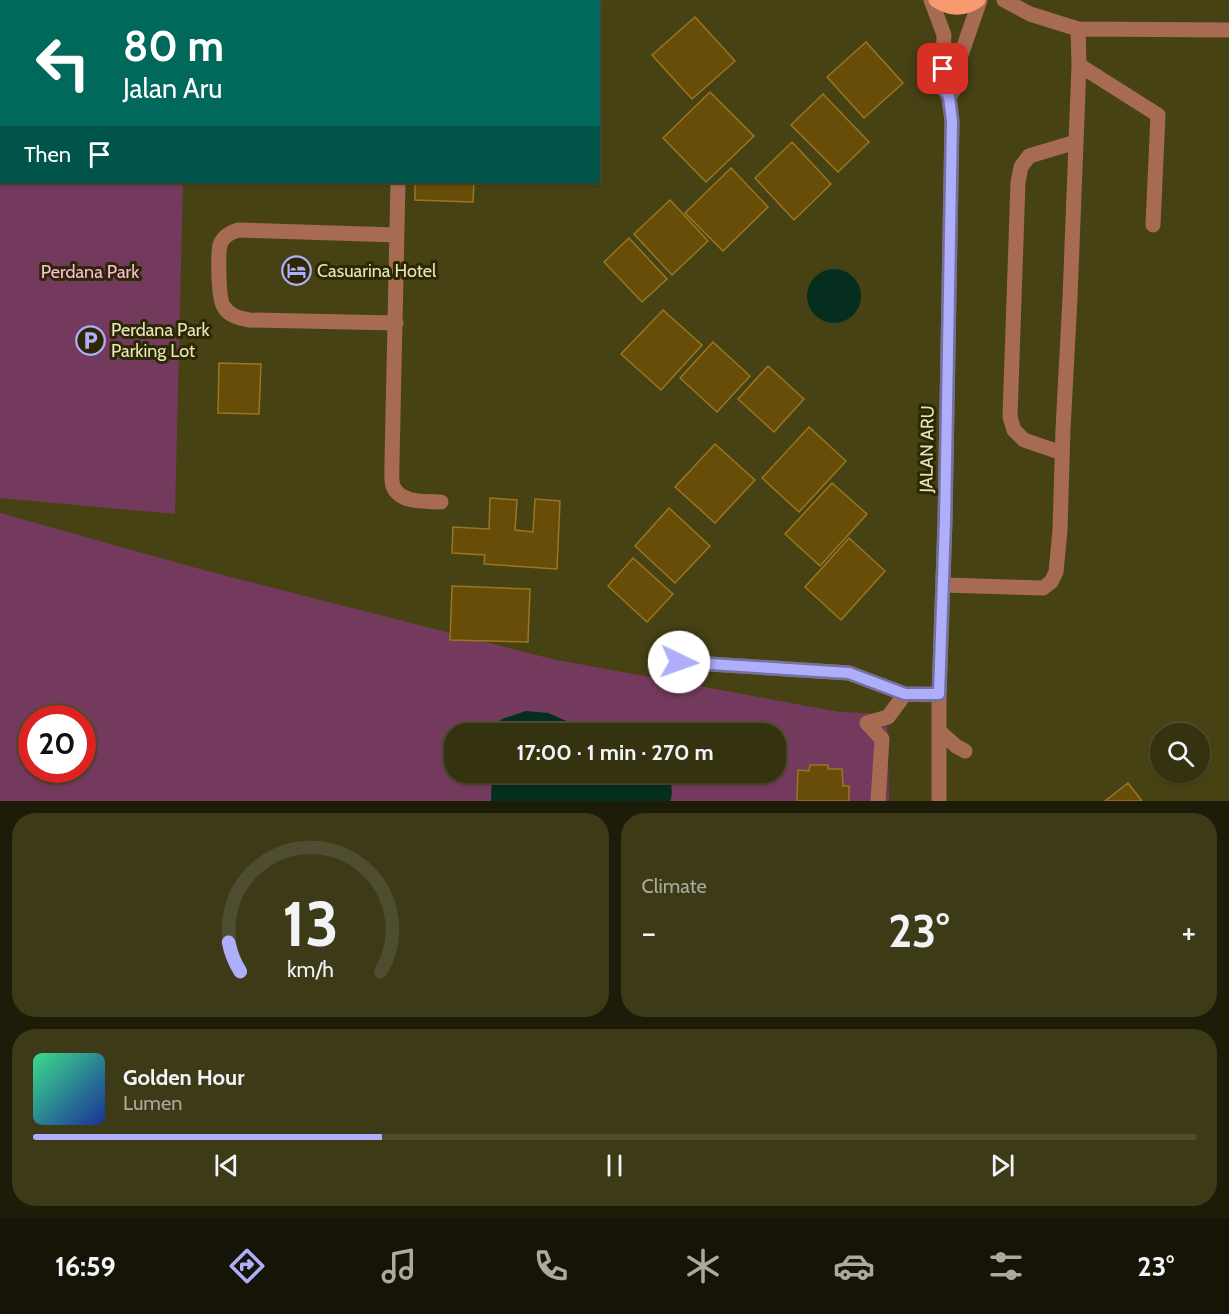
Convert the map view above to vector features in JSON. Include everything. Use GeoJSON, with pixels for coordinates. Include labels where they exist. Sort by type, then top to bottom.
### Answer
{"type":"FeatureCollection","features":[{"type":"Feature","properties":{"kind":"main road"},"geometry":{"type":"LineString","coordinates":[[934,0],[959,8],[979,0]]}},
{"type":"Feature","properties":{"kind":"street","name":"JALAN ARU"},"geometry":{"type":"LineString","coordinates":[[934,0],[944,35],[942,86],[949,97],[952,132],[939,694],[939,801]]}},
{"type":"Feature","properties":{"kind":"street","name":"JALAN ARU"},"geometry":{"type":"LineString","coordinates":[[949,97],[955,88],[961,55],[979,0]]}},
{"type":"Feature","properties":{"kind":"street"},"geometry":{"type":"LineString","coordinates":[[1004,0],[1030,14],[1078,29],[1229,30]]}},
{"type":"Feature","properties":{"kind":"street"},"geometry":{"type":"LineString","coordinates":[[943,585],[1043,588],[1051,582],[1056,572],[1059,552],[1076,142],[1078,29]]}},
{"type":"Feature","properties":{"kind":"street"},"geometry":{"type":"LineString","coordinates":[[1079,65],[1158,115],[1153,225]]}},
{"type":"Feature","properties":{"kind":"street"},"geometry":{"type":"LineString","coordinates":[[1062,453],[1024,440],[1014,430],[1010,417],[1018,182],[1021,167],[1029,156],[1076,142]]}},
{"type":"Feature","properties":{"kind":"street"},"geometry":{"type":"LineString","coordinates":[[398,183],[393,487],[401,496],[412,500],[441,502]]}},
{"type":"Feature","properties":{"kind":"street"},"geometry":{"type":"LineString","coordinates":[[396,323],[249,320],[236,317],[224,308],[220,297],[220,244],[226,235],[238,230],[397,235]]}},
{"type":"Feature","properties":{"kind":"street"},"geometry":{"type":"LineString","coordinates":[[679,662],[849,673],[905,694],[939,694]]}},
{"type":"Feature","properties":{"kind":"street"},"geometry":{"type":"LineString","coordinates":[[878,801],[882,739],[867,723],[888,717],[905,694]]}},
{"type":"Feature","properties":{"kind":"street"},"geometry":{"type":"LineString","coordinates":[[939,731],[965,751]]}},
{"type":"Feature","properties":{"kind":"green space","name":"Perdana Park"},"geometry":{"type":"Polygon","coordinates":[[[0,183],[183,183],[175,514],[0,498],[0,183]]]}},
{"type":"Feature","properties":{"kind":"green space"},"geometry":{"type":"Polygon","coordinates":[[[0,513],[207,571],[552,659],[840,712],[887,714],[889,801],[0,801],[0,513]]]}},
{"type":"Feature","properties":{"kind":"shaded area"},"geometry":{"type":"Polygon","coordinates":[[[834,269],[844,271],[853,277],[859,286],[861,296],[859,306],[853,315],[844,321],[834,323],[824,321],[815,315],[809,306],[807,296],[809,286],[815,277],[824,271],[834,269]]]}},
{"type":"Feature","properties":{"kind":"shaded area"},"geometry":{"type":"Polygon","coordinates":[[[526,711],[548,713],[571,723],[498,723],[502,719],[526,711]]]}},
{"type":"Feature","properties":{"kind":"shaded area"},"geometry":{"type":"Polygon","coordinates":[[[492,783],[671,783],[672,790],[670,801],[491,801],[492,783]]]}},
{"type":"Feature","properties":{"kind":"building"},"geometry":{"type":"Polygon","coordinates":[[[695,17],[735,61],[692,99],[652,55],[695,17]]]}},
{"type":"Feature","properties":{"kind":"building"},"geometry":{"type":"Polygon","coordinates":[[[866,42],[903,83],[864,118],[827,77],[866,42]]]}},
{"type":"Feature","properties":{"kind":"building"},"geometry":{"type":"Polygon","coordinates":[[[710,92],[754,136],[706,182],[663,138],[710,92]]]}},
{"type":"Feature","properties":{"kind":"building"},"geometry":{"type":"Polygon","coordinates":[[[823,94],[869,142],[838,172],[791,125],[823,94]]]}},
{"type":"Feature","properties":{"kind":"building"},"geometry":{"type":"Polygon","coordinates":[[[792,142],[831,184],[794,220],[755,178],[792,142]]]}},
{"type":"Feature","properties":{"kind":"building"},"geometry":{"type":"Polygon","coordinates":[[[731,168],[768,207],[723,251],[685,213],[731,168]]]}},
{"type":"Feature","properties":{"kind":"building"},"geometry":{"type":"Polygon","coordinates":[[[415,183],[474,183],[473,202],[415,200],[415,183]]]}},
{"type":"Feature","properties":{"kind":"building"},"geometry":{"type":"Polygon","coordinates":[[[670,200],[708,241],[672,275],[634,234],[670,200]]]}},
{"type":"Feature","properties":{"kind":"building"},"geometry":{"type":"Polygon","coordinates":[[[629,238],[667,279],[642,302],[604,262],[629,238]]]}},
{"type":"Feature","properties":{"kind":"building"},"geometry":{"type":"Polygon","coordinates":[[[663,310],[702,345],[661,390],[621,354],[663,310]]]}},
{"type":"Feature","properties":{"kind":"building"},"geometry":{"type":"Polygon","coordinates":[[[713,342],[750,376],[717,412],[680,378],[713,342]]]}},
{"type":"Feature","properties":{"kind":"building"},"geometry":{"type":"Polygon","coordinates":[[[219,363],[261,364],[259,414],[218,413],[219,363]]]}},
{"type":"Feature","properties":{"kind":"building"},"geometry":{"type":"Polygon","coordinates":[[[768,366],[804,399],[774,432],[738,399],[768,366]]]}},
{"type":"Feature","properties":{"kind":"building"},"geometry":{"type":"Polygon","coordinates":[[[809,427],[846,461],[799,512],[762,478],[809,427]]]}},
{"type":"Feature","properties":{"kind":"building"},"geometry":{"type":"Polygon","coordinates":[[[715,444],[755,480],[715,523],[675,487],[715,444]]]}},
{"type":"Feature","properties":{"kind":"building"},"geometry":{"type":"Polygon","coordinates":[[[832,483],[867,514],[820,566],[785,534],[832,483]]]}},
{"type":"Feature","properties":{"kind":"building"},"geometry":{"type":"Polygon","coordinates":[[[490,498],[517,500],[515,530],[533,532],[535,499],[560,501],[557,569],[484,564],[485,555],[452,553],[453,527],[489,529],[490,498]]]}},
{"type":"Feature","properties":{"kind":"building"},"geometry":{"type":"Polygon","coordinates":[[[669,508],[710,546],[675,583],[635,546],[669,508]]]}},
{"type":"Feature","properties":{"kind":"building"},"geometry":{"type":"Polygon","coordinates":[[[849,538],[885,571],[841,620],[805,587],[849,538]]]}},
{"type":"Feature","properties":{"kind":"building"},"geometry":{"type":"Polygon","coordinates":[[[633,558],[673,594],[647,622],[608,586],[633,558]]]}},
{"type":"Feature","properties":{"kind":"building"},"geometry":{"type":"Polygon","coordinates":[[[452,586],[530,589],[528,642],[450,640],[452,586]]]}},
{"type":"Feature","properties":{"kind":"building"},"geometry":{"type":"Polygon","coordinates":[[[810,765],[828,765],[828,769],[842,769],[843,786],[849,786],[849,801],[797,801],[798,770],[809,771],[810,765]]]}},
{"type":"Feature","properties":{"kind":"building"},"geometry":{"type":"Polygon","coordinates":[[[1128,783],[1142,801],[1105,801],[1128,783]]]}},
{"type":"Feature","properties":{"kind":"place","name":"Casuarina Hotel"},"geometry":{"type":"Point","coordinates":[296,271]}},
{"type":"Feature","properties":{"kind":"place","name":"Perdana Park Parking Lot"},"geometry":{"type":"Point","coordinates":[90,340]}},
{"type":"Feature","properties":{"kind":"route"},"geometry":{"type":"LineString","coordinates":[[679,662],[849,673],[905,694],[939,694],[945,521],[952,121],[949,97],[942,86],[943,69]]}}]}
